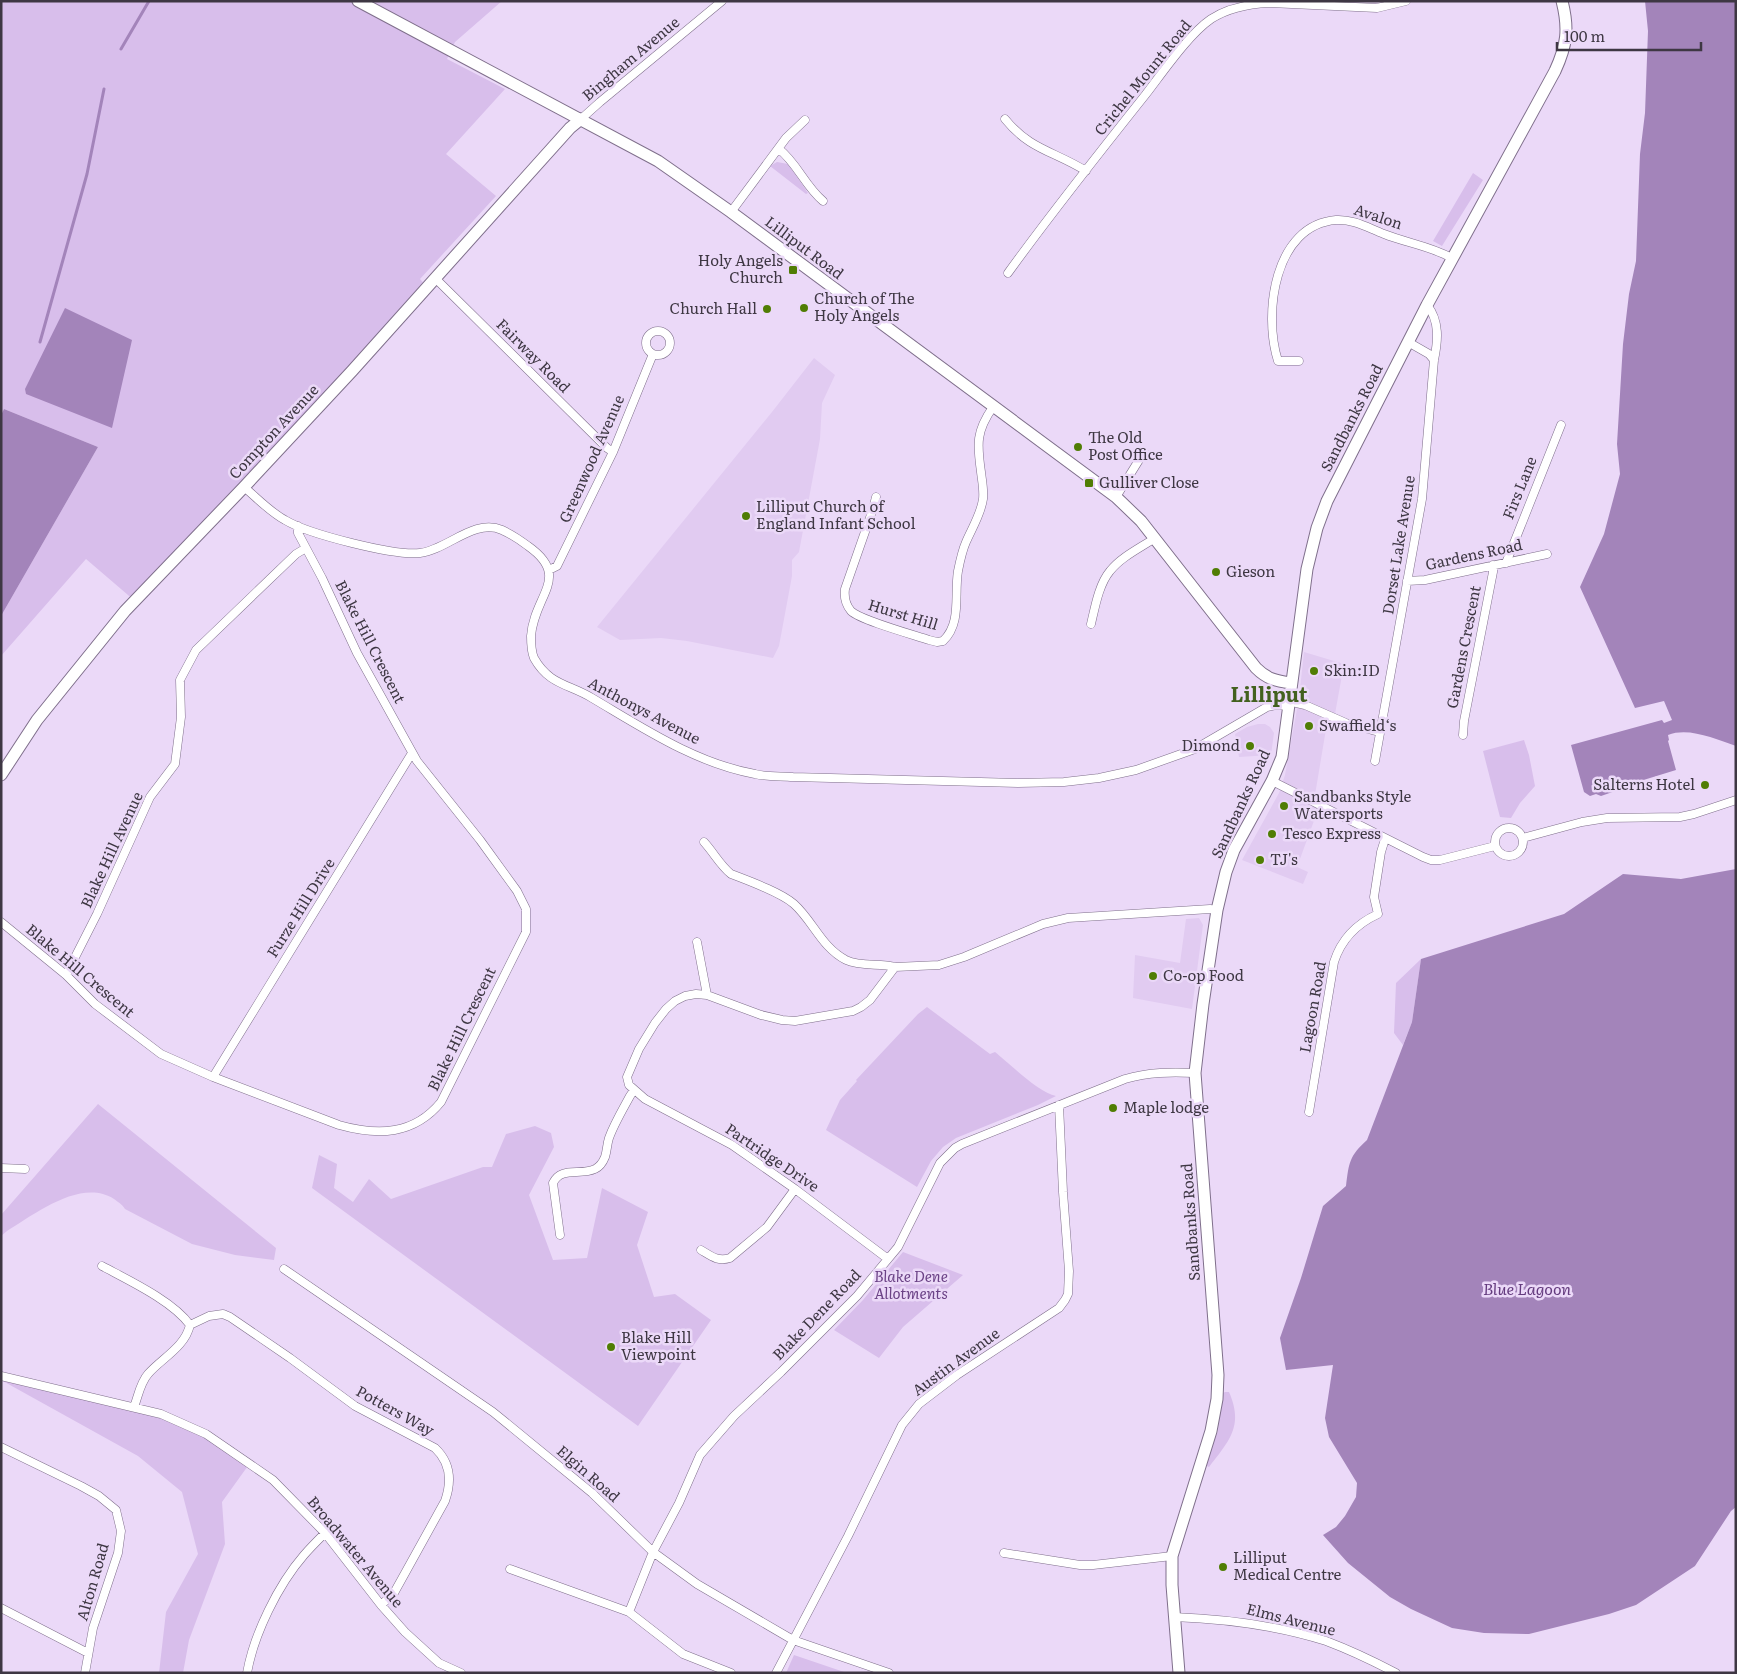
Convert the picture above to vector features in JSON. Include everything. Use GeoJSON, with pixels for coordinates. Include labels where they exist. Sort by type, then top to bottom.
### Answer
{"type":"FeatureCollection","features":[{"type":"Feature","properties":{"kind":"street","name":"Lilliput Road"},"geometry":{"type":"LineString","coordinates":[[358,1],[658,162],[731,212],[1116,498],[1130,510],[1155,538],[1256,668],[1266,678],[1291,683]]}},
{"type":"Feature","properties":{"kind":"street","name":"Bingham Avenue"},"geometry":{"type":"LineString","coordinates":[[581,120],[600,102],[722,1]]}},
{"type":"Feature","properties":{"kind":"street","name":"Crichel Mount Road"},"geometry":{"type":"LineString","coordinates":[[1008,273],[1176,56],[1200,28],[1214,17],[1227,10],[1269,2],[1377,8],[1406,1]]}},
{"type":"Feature","properties":{"kind":"street","name":"Sandbanks Road"},"geometry":{"type":"LineString","coordinates":[[1180,1673],[1174,1617],[1172,1556],[1211,1431],[1217,1399],[1218,1375],[1195,1073],[1217,910],[1226,872],[1234,850],[1272,781],[1284,749],[1288,703],[1307,569],[1317,528],[1341,471],[1427,305],[1562,55],[1567,28],[1562,1]]}},
{"type":"Feature","properties":{"kind":"street"},"geometry":{"type":"LineString","coordinates":[[1004,118],[1016,132],[1033,145],[1086,171]]}},
{"type":"Feature","properties":{"kind":"street","name":"Compton Avenue"},"geometry":{"type":"LineString","coordinates":[[1,776],[37,720],[125,611],[352,371],[570,128],[581,120]]}},
{"type":"Feature","properties":{"kind":"street"},"geometry":{"type":"LineString","coordinates":[[731,212],[786,138],[805,120]]}},
{"type":"Feature","properties":{"kind":"street"},"geometry":{"type":"LineString","coordinates":[[779,149],[785,154],[814,194],[823,201]]}},
{"type":"Feature","properties":{"kind":"street","name":"Avalon"},"geometry":{"type":"LineString","coordinates":[[1299,361],[1278,361],[1271,323],[1272,303],[1276,281],[1288,254],[1299,238],[1313,227],[1330,221],[1348,220],[1383,234],[1440,251],[1452,258]]}},
{"type":"Feature","properties":{"kind":"street","name":"Fairway Road"},"geometry":{"type":"LineString","coordinates":[[435,278],[613,452]]}},
{"type":"Feature","properties":{"kind":"street","name":"Dorset Lake Avenue"},"geometry":{"type":"LineString","coordinates":[[1375,761],[1422,499],[1437,322],[1433,312],[1427,305]]}},
{"type":"Feature","properties":{"kind":"street"},"geometry":{"type":"LineString","coordinates":[[1408,342],[1429,354],[1434,360]]}},
{"type":"Feature","properties":{"kind":"street","name":"Greenwood Avenue"},"geometry":{"type":"LineString","coordinates":[[549,570],[557,566],[613,452],[652,354]]}},
{"type":"Feature","properties":{"kind":"street","name":"Hurst Hill"},"geometry":{"type":"LineString","coordinates":[[876,497],[874,509],[844,589],[846,605],[856,615],[929,640],[943,641],[948,636],[955,621],[957,574],[966,542],[983,501],[984,492],[978,446],[981,426],[993,407]]}},
{"type":"Feature","properties":{"kind":"street","name":"Firs Lane"},"geometry":{"type":"LineString","coordinates":[[1506,562],[1561,425]]}},
{"type":"Feature","properties":{"kind":"street"},"geometry":{"type":"LineString","coordinates":[[1116,498],[1144,452]]}},
{"type":"Feature","properties":{"kind":"street"},"geometry":{"type":"LineString","coordinates":[[244,487],[286,521],[375,548],[420,553],[432,550],[482,528],[501,529],[535,551],[543,558],[549,570]]}},
{"type":"Feature","properties":{"kind":"street","name":"Blake Hill Crescent"},"geometry":{"type":"LineString","coordinates":[[1,922],[66,975],[95,1004],[161,1054],[213,1077],[339,1125],[377,1133],[407,1127],[431,1114],[441,1102],[526,932],[526,909],[517,890],[480,840],[416,761],[356,654],[322,578],[298,533],[298,526]]}},
{"type":"Feature","properties":{"kind":"street"},"geometry":{"type":"LineString","coordinates":[[1091,624],[1105,579],[1110,571],[1121,561],[1155,538]]}},
{"type":"Feature","properties":{"kind":"street","name":"Blake Hill Avenue"},"geometry":{"type":"LineString","coordinates":[[66,975],[97,914],[150,797],[175,764],[181,717],[180,680],[196,650],[296,554],[306,548]]}},
{"type":"Feature","properties":{"kind":"street","name":"Gardens Road"},"geometry":{"type":"LineString","coordinates":[[1407,581],[1425,580],[1547,554]]}},
{"type":"Feature","properties":{"kind":"street","name":"Gardens Crescent"},"geometry":{"type":"LineString","coordinates":[[1463,734],[1493,565]]}},
{"type":"Feature","properties":{"kind":"street","name":"Anthonys Avenue"},"geometry":{"type":"LineString","coordinates":[[549,570],[548,584],[535,615],[531,640],[534,656],[548,675],[564,686],[590,696],[668,742],[729,768],[756,774],[793,778],[973,783],[1064,782],[1099,778],[1136,770],[1195,749],[1268,707],[1288,703]]}},
{"type":"Feature","properties":{"kind":"street"},"geometry":{"type":"LineString","coordinates":[[1288,703],[1305,705],[1346,723],[1379,732]]}},
{"type":"Feature","properties":{"kind":"street","name":"Furze Hill Drive"},"geometry":{"type":"LineString","coordinates":[[213,1077],[412,753]]}},
{"type":"Feature","properties":{"kind":"street"},"geometry":{"type":"LineString","coordinates":[[1272,781],[1385,839],[1431,860],[1440,860],[1495,846]]}},
{"type":"Feature","properties":{"kind":"street"},"geometry":{"type":"LineString","coordinates":[[1522,838],[1582,822],[1607,818],[1680,817],[1736,800]]}},
{"type":"Feature","properties":{"kind":"street"},"geometry":{"type":"LineString","coordinates":[[1505,828],[1516,830],[1522,838],[1521,849],[1514,855],[1502,854],[1495,846],[1497,834],[1505,828]]}},
{"type":"Feature","properties":{"kind":"street","name":"Lagoon Road"},"geometry":{"type":"LineString","coordinates":[[1309,1112],[1334,962],[1338,949],[1345,938],[1365,920],[1378,914],[1374,897],[1380,852],[1385,839]]}},
{"type":"Feature","properties":{"kind":"street"},"geometry":{"type":"LineString","coordinates":[[704,842],[714,852],[723,868],[731,874],[792,902],[826,944],[839,956],[857,964],[877,964],[895,967],[939,965],[964,958],[1043,924],[1068,918],[1217,910]]}},
{"type":"Feature","properties":{"kind":"street"},"geometry":{"type":"LineString","coordinates":[[697,942],[707,995]]}},
{"type":"Feature","properties":{"kind":"street"},"geometry":{"type":"LineString","coordinates":[[560,1235],[553,1183],[556,1177],[563,1173],[596,1169],[605,1158],[609,1138],[634,1090],[629,1085],[627,1077],[639,1049],[655,1023],[666,1009],[676,1001],[685,996],[707,995],[761,1015],[795,1021],[853,1011],[861,1007],[870,1000],[895,967]]}},
{"type":"Feature","properties":{"kind":"street","name":"Blake Dene Road"},"geometry":{"type":"LineString","coordinates":[[629,1612],[653,1552],[679,1503],[700,1455],[734,1416],[857,1296],[898,1247],[940,1162],[951,1151],[962,1144],[1142,1074],[1159,1072],[1195,1073]]}},
{"type":"Feature","properties":{"kind":"street","name":"Partridge Drive"},"geometry":{"type":"LineString","coordinates":[[634,1090],[645,1099],[732,1145],[888,1259]]}},
{"type":"Feature","properties":{"kind":"street","name":"Austin Avenue"},"geometry":{"type":"LineString","coordinates":[[776,1673],[848,1536],[902,1425],[919,1404],[957,1375],[1059,1308],[1068,1294],[1069,1271],[1062,1189],[1059,1105]]}},
{"type":"Feature","properties":{"kind":"street"},"geometry":{"type":"LineString","coordinates":[[1,1168],[24,1169]]}},
{"type":"Feature","properties":{"kind":"street"},"geometry":{"type":"LineString","coordinates":[[701,1250],[716,1259],[730,1258],[767,1227],[794,1189]]}},
{"type":"Feature","properties":{"kind":"street"},"geometry":{"type":"LineString","coordinates":[[102,1266],[174,1308],[190,1325],[188,1332],[181,1342],[147,1375],[134,1407]]}},
{"type":"Feature","properties":{"kind":"street","name":"Elgin Road"},"geometry":{"type":"LineString","coordinates":[[284,1269],[493,1412],[592,1493],[653,1552],[697,1584],[793,1640],[888,1673]]}},
{"type":"Feature","properties":{"kind":"street","name":"Potters Way"},"geometry":{"type":"LineString","coordinates":[[190,1325],[209,1316],[223,1314],[230,1317],[355,1406],[435,1448],[442,1455],[449,1469],[449,1488],[445,1501],[394,1593],[381,1605]]}},
{"type":"Feature","properties":{"kind":"street","name":"Broadwater Avenue"},"geometry":{"type":"LineString","coordinates":[[1,1376],[161,1414],[206,1434],[225,1446],[273,1480],[325,1533],[381,1605],[405,1632],[439,1663],[461,1673]]}},
{"type":"Feature","properties":{"kind":"street","name":"Alton Road"},"geometry":{"type":"LineString","coordinates":[[1,1447],[82,1486],[99,1496],[116,1510],[121,1531],[118,1553],[94,1628],[85,1673]]}},
{"type":"Feature","properties":{"kind":"street"},"geometry":{"type":"LineString","coordinates":[[247,1673],[260,1631],[288,1576],[303,1556],[325,1533]]}},
{"type":"Feature","properties":{"kind":"street"},"geometry":{"type":"LineString","coordinates":[[1004,1553],[1080,1565],[1172,1556]]}},
{"type":"Feature","properties":{"kind":"street"},"geometry":{"type":"LineString","coordinates":[[510,1569],[629,1612],[683,1654],[730,1673]]}},
{"type":"Feature","properties":{"kind":"street"},"geometry":{"type":"LineString","coordinates":[[2,1610],[88,1653]]}},
{"type":"Feature","properties":{"kind":"street","name":"Elms Avenue"},"geometry":{"type":"LineString","coordinates":[[1174,1617],[1218,1619],[1262,1625],[1303,1634],[1342,1648],[1396,1673]]}},
{"type":"Feature","properties":{"kind":"shaded area","name":"Lilliput Church of England Infant School"},"geometry":{"type":"Polygon","coordinates":[[[814,358],[835,375],[822,403],[820,439],[799,552],[792,560],[792,576],[779,646],[773,658],[687,641],[661,638],[620,640],[597,627],[772,412],[814,358]]]}},
{"type":"Feature","properties":{"kind":"shaded area"},"geometry":{"type":"Polygon","coordinates":[[[1304,652],[1344,664],[1333,725],[1327,723],[1315,795],[1322,799],[1297,867],[1308,872],[1303,884],[1242,860],[1279,793],[1285,775],[1299,698],[1304,652]]]}},
{"type":"Feature","properties":{"kind":"shaded area"},"geometry":{"type":"Polygon","coordinates":[[[1265,724],[1274,733],[1271,755],[1239,757],[1235,734],[1247,727],[1265,724]]]}},
{"type":"Feature","properties":{"kind":"shaded area"},"geometry":{"type":"Polygon","coordinates":[[[1199,918],[1203,925],[1192,1009],[1133,998],[1135,955],[1180,963],[1186,919],[1199,918]]]}},
{"type":"Feature","properties":{"kind":"green space"},"geometry":{"type":"Polygon","coordinates":[[[1,1],[502,1],[455,42],[447,59],[505,89],[446,154],[496,196],[420,279],[427,287],[135,601],[86,559],[1,656],[1,616],[98,447],[4,409],[1,415],[1,1]]]}},
{"type":"Feature","properties":{"kind":"green space"},"geometry":{"type":"Polygon","coordinates":[[[777,162],[788,164],[808,193],[806,194],[770,166],[777,162]]]}},
{"type":"Feature","properties":{"kind":"green space"},"geometry":{"type":"Polygon","coordinates":[[[1473,173],[1483,180],[1442,246],[1433,241],[1473,173]]]}},
{"type":"Feature","properties":{"kind":"green space"},"geometry":{"type":"Polygon","coordinates":[[[1524,740],[1535,786],[1520,803],[1511,818],[1500,817],[1483,751],[1524,740]]]}},
{"type":"Feature","properties":{"kind":"green space"},"geometry":{"type":"Polygon","coordinates":[[[1421,959],[1412,1022],[1403,1045],[1394,1033],[1396,983],[1421,959]]]}},
{"type":"Feature","properties":{"kind":"green space"},"geometry":{"type":"Polygon","coordinates":[[[927,1007],[990,1054],[995,1052],[1033,1084],[1056,1096],[956,1138],[943,1147],[931,1161],[917,1187],[826,1130],[840,1100],[856,1080],[918,1014],[927,1007]]]}},
{"type":"Feature","properties":{"kind":"green space"},"geometry":{"type":"Polygon","coordinates":[[[98,1104],[276,1248],[274,1260],[235,1255],[192,1244],[125,1209],[114,1199],[101,1194],[73,1195],[44,1208],[1,1236],[1,1215],[98,1104]]]}},
{"type":"Feature","properties":{"kind":"green space"},"geometry":{"type":"Polygon","coordinates":[[[535,1126],[551,1133],[554,1147],[529,1195],[553,1260],[587,1258],[602,1188],[648,1212],[637,1245],[654,1297],[675,1294],[711,1320],[638,1426],[312,1188],[319,1155],[337,1164],[334,1188],[353,1202],[369,1179],[391,1199],[483,1167],[492,1167],[506,1134],[535,1126]]]}},
{"type":"Feature","properties":{"kind":"green space","name":"Blake Dene Allotments"},"geometry":{"type":"Polygon","coordinates":[[[903,1252],[963,1275],[903,1327],[879,1358],[834,1330],[863,1300],[903,1252]]]}},
{"type":"Feature","properties":{"kind":"green space"},"geometry":{"type":"Polygon","coordinates":[[[1,1376],[134,1407],[206,1434],[250,1463],[222,1502],[225,1544],[189,1640],[183,1673],[159,1673],[166,1612],[198,1554],[182,1492],[138,1456],[1,1380],[1,1376]]]}},
{"type":"Feature","properties":{"kind":"green space"},"geometry":{"type":"Polygon","coordinates":[[[1229,1392],[1233,1404],[1235,1424],[1228,1441],[1209,1467],[1206,1461],[1218,1431],[1221,1394],[1229,1392]]]}},
{"type":"Feature","properties":{"kind":"green space"},"geometry":{"type":"Polygon","coordinates":[[[794,1655],[847,1673],[786,1673],[794,1655]]]}},
{"type":"Feature","properties":{"kind":"water"},"geometry":{"type":"Polygon","coordinates":[[[1645,1],[1736,1],[1736,746],[1693,733],[1685,732],[1668,735],[1676,770],[1624,786],[1624,788],[1601,796],[1596,794],[1590,796],[1584,792],[1571,745],[1662,720],[1664,723],[1672,720],[1664,701],[1635,708],[1580,587],[1604,534],[1620,474],[1617,444],[1623,344],[1629,294],[1636,261],[1640,154],[1645,113],[1648,31],[1645,1]]]}},
{"type":"Feature","properties":{"kind":"water"},"geometry":{"type":"Polygon","coordinates":[[[65,308],[132,340],[112,428],[26,394],[25,389],[65,308]]]}},
{"type":"Feature","properties":{"kind":"water"},"geometry":{"type":"Polygon","coordinates":[[[4,409],[98,447],[1,616],[1,415],[4,409]]]}},
{"type":"Feature","properties":{"kind":"water","name":"Blue Lagoon"},"geometry":{"type":"Polygon","coordinates":[[[1736,869],[1736,1507],[1731,1511],[1695,1566],[1636,1605],[1609,1614],[1529,1634],[1484,1633],[1452,1628],[1390,1597],[1348,1563],[1323,1535],[1336,1527],[1345,1516],[1356,1497],[1357,1483],[1329,1437],[1325,1418],[1333,1365],[1286,1370],[1280,1338],[1323,1206],[1346,1186],[1351,1160],[1367,1140],[1412,1022],[1421,959],[1564,914],[1623,874],[1681,879],[1736,869]]]}},
{"type":"Feature","properties":{"kind":"waterway"},"geometry":{"type":"LineString","coordinates":[[121,49],[149,1]]}},
{"type":"Feature","properties":{"kind":"waterway"},"geometry":{"type":"LineString","coordinates":[[40,342],[87,174],[104,89]]}},
{"type":"Feature","properties":{"kind":"place","name":"Holy Angels Church"},"geometry":{"type":"Point","coordinates":[793,270]}},
{"type":"Feature","properties":{"kind":"place","name":"Church of The Holy Angels"},"geometry":{"type":"Point","coordinates":[804,308]}},
{"type":"Feature","properties":{"kind":"place","name":"Church Hall"},"geometry":{"type":"Point","coordinates":[767,309]}},
{"type":"Feature","properties":{"kind":"place","name":"The Old Post Office"},"geometry":{"type":"Point","coordinates":[1078,447]}},
{"type":"Feature","properties":{"kind":"place","name":"Gulliver Close"},"geometry":{"type":"Point","coordinates":[1089,483]}},
{"type":"Feature","properties":{"kind":"place","name":"Lilliput Church of England Infant School"},"geometry":{"type":"Point","coordinates":[746,516]}},
{"type":"Feature","properties":{"kind":"place","name":"Gieson"},"geometry":{"type":"Point","coordinates":[1216,572]}},
{"type":"Feature","properties":{"kind":"place","name":"Skin:ID"},"geometry":{"type":"Point","coordinates":[1314,671]}},
{"type":"Feature","properties":{"kind":"place","name":"Swaffield‘s"},"geometry":{"type":"Point","coordinates":[1309,726]}},
{"type":"Feature","properties":{"kind":"place","name":"Dimond"},"geometry":{"type":"Point","coordinates":[1250,746]}},
{"type":"Feature","properties":{"kind":"place","name":"Salterns Hotel"},"geometry":{"type":"Point","coordinates":[1705,785]}},
{"type":"Feature","properties":{"kind":"place","name":"Sandbanks Style Watersports"},"geometry":{"type":"Point","coordinates":[1284,806]}},
{"type":"Feature","properties":{"kind":"place","name":"Tesco Express"},"geometry":{"type":"Point","coordinates":[1272,834]}},
{"type":"Feature","properties":{"kind":"place","name":"TJ's"},"geometry":{"type":"Point","coordinates":[1260,860]}},
{"type":"Feature","properties":{"kind":"place","name":"Co-op Food"},"geometry":{"type":"Point","coordinates":[1153,976]}},
{"type":"Feature","properties":{"kind":"place","name":"Maple lodge"},"geometry":{"type":"Point","coordinates":[1113,1108]}},
{"type":"Feature","properties":{"kind":"place","name":"Blake Hill Viewpoint"},"geometry":{"type":"Point","coordinates":[611,1347]}},
{"type":"Feature","properties":{"kind":"place","name":"Lilliput Medical Centre"},"geometry":{"type":"Point","coordinates":[1223,1567]}},
{"type":"Feature","properties":{"kind":"district","name":"Lilliput"},"geometry":{"type":"Point","coordinates":[1269,695]}}]}
